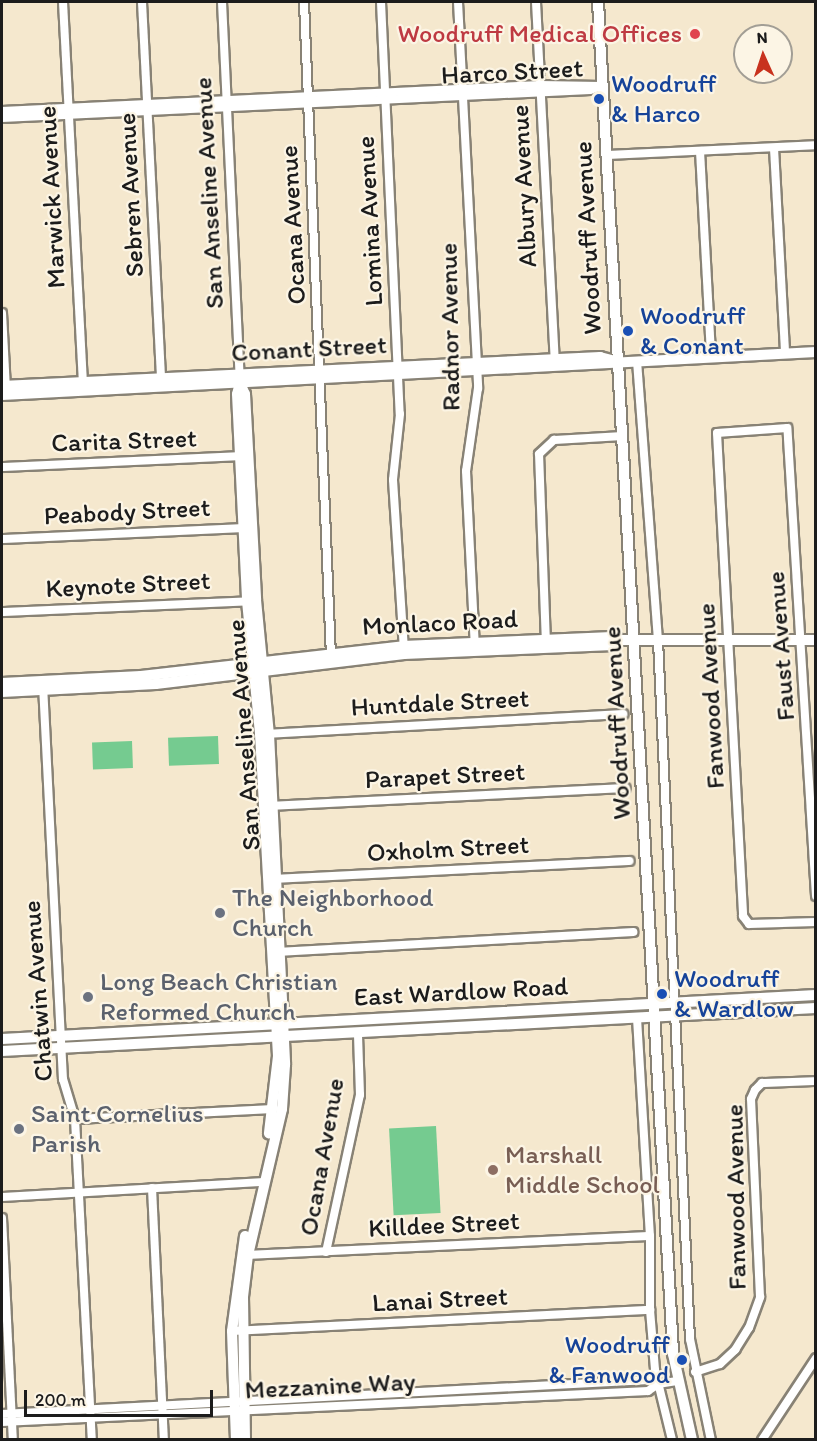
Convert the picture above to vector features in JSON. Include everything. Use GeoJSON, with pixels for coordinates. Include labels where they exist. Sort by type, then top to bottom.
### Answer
{"type":"FeatureCollection","features":[{"type":"Feature","properties":{"kind":"main road","name":"Woodruff Avenue"},"geometry":{"type":"LineString","coordinates":[[598,2],[677,1381],[692,1440]]}},
{"type":"Feature","properties":{"kind":"main road","name":"Conant Street"},"geometry":{"type":"LineString","coordinates":[[4,390],[816,352]]}},
{"type":"Feature","properties":{"kind":"main road","name":"San Anseline Avenue"},"geometry":{"type":"LineString","coordinates":[[236,1440],[239,1407],[236,1331],[244,1255],[278,1109],[280,1037],[265,734],[251,601],[244,457],[237,394],[240,379]]}},
{"type":"Feature","properties":{"kind":"main road","name":"Monlaco Road"},"geometry":{"type":"LineString","coordinates":[[43,686],[404,650],[546,644],[612,637],[620,640],[816,640]]}},
{"type":"Feature","properties":{"kind":"main road"},"geometry":{"type":"LineString","coordinates":[[2,683],[43,686]]}},
{"type":"Feature","properties":{"kind":"main road"},"geometry":{"type":"LineString","coordinates":[[2,692],[43,686]]}},
{"type":"Feature","properties":{"kind":"main road","name":"East Wardlow Road"},"geometry":{"type":"LineString","coordinates":[[2,1039],[816,995]]}},
{"type":"Feature","properties":{"kind":"main road","name":"East Wardlow Road"},"geometry":{"type":"LineString","coordinates":[[2,1051],[358,1034],[816,1008]]}},
{"type":"Feature","properties":{"kind":"main road"},"geometry":{"type":"LineString","coordinates":[[203,1028],[204,1041]]}},
{"type":"Feature","properties":{"kind":"main road"},"geometry":{"type":"LineString","coordinates":[[132,1032],[132,1045]]}},
{"type":"Feature","properties":{"kind":"main road","name":"San Anseline Avenue"},"geometry":{"type":"LineString","coordinates":[[239,1407],[245,1440]]}},
{"type":"Feature","properties":{"kind":"street","name":"Marwick Avenue"},"geometry":{"type":"LineString","coordinates":[[63,2],[83,386]]}},
{"type":"Feature","properties":{"kind":"street","name":"Sebren Avenue"},"geometry":{"type":"LineString","coordinates":[[142,2],[161,383]]}},
{"type":"Feature","properties":{"kind":"street","name":"San Anseline Avenue"},"geometry":{"type":"LineString","coordinates":[[222,2],[240,379]]}},
{"type":"Feature","properties":{"kind":"street","name":"Ocana Avenue"},"geometry":{"type":"LineString","coordinates":[[304,2],[321,375],[320,450],[331,657]]}},
{"type":"Feature","properties":{"kind":"street","name":"Lomina Avenue"},"geometry":{"type":"LineString","coordinates":[[381,2],[400,414],[393,480],[404,650]]}},
{"type":"Feature","properties":{"kind":"street","name":"Radnor Avenue"},"geometry":{"type":"LineString","coordinates":[[458,2],[477,367],[476,408],[466,471],[475,647]]}},
{"type":"Feature","properties":{"kind":"street","name":"Albury Avenue"},"geometry":{"type":"LineString","coordinates":[[536,2],[555,364]]}},
{"type":"Feature","properties":{"kind":"street","name":"Harco Street"},"geometry":{"type":"LineString","coordinates":[[2,111],[69,111],[602,86]]}},
{"type":"Feature","properties":{"kind":"street","name":"Harco Street"},"geometry":{"type":"LineString","coordinates":[[2,118],[69,111]]}},
{"type":"Feature","properties":{"kind":"street"},"geometry":{"type":"LineString","coordinates":[[606,155],[816,145]]}},
{"type":"Feature","properties":{"kind":"street"},"geometry":{"type":"LineString","coordinates":[[774,148],[785,353]]}},
{"type":"Feature","properties":{"kind":"street"},"geometry":{"type":"LineString","coordinates":[[700,151],[711,357]]}},
{"type":"Feature","properties":{"kind":"street"},"geometry":{"type":"LineString","coordinates":[[2,313],[4,390]]}},
{"type":"Feature","properties":{"kind":"street","name":"Woodruff Avenue"},"geometry":{"type":"LineString","coordinates":[[638,361],[658,640],[690,1339],[695,1372],[711,1440]]}},
{"type":"Feature","properties":{"kind":"street","name":"Faust Avenue"},"geometry":{"type":"LineString","coordinates":[[753,430],[787,428],[802,640],[816,896]]}},
{"type":"Feature","properties":{"kind":"street","name":"Fanwood Avenue"},"geometry":{"type":"LineString","coordinates":[[753,430],[717,433],[730,640],[743,916],[749,924],[816,922]]}},
{"type":"Feature","properties":{"kind":"street"},"geometry":{"type":"LineString","coordinates":[[546,644],[539,454],[554,440],[623,436]]}},
{"type":"Feature","properties":{"kind":"street","name":"Carita Street"},"geometry":{"type":"LineString","coordinates":[[2,467],[244,457]]}},
{"type":"Feature","properties":{"kind":"street","name":"Peabody Street"},"geometry":{"type":"LineString","coordinates":[[2,539],[248,527]]}},
{"type":"Feature","properties":{"kind":"street","name":"Keynote Street"},"geometry":{"type":"LineString","coordinates":[[2,612],[251,601]]}},
{"type":"Feature","properties":{"kind":"street","name":"Chatwin Avenue"},"geometry":{"type":"LineString","coordinates":[[43,686],[60,1036],[64,1088],[75,1119],[93,1440]]}},
{"type":"Feature","properties":{"kind":"street","name":"Huntdale Street"},"geometry":{"type":"LineString","coordinates":[[265,734],[622,714]]}},
{"type":"Feature","properties":{"kind":"street","name":"Parapet Street"},"geometry":{"type":"LineString","coordinates":[[269,806],[627,788]]}},
{"type":"Feature","properties":{"kind":"street","name":"Oxholm Street"},"geometry":{"type":"LineString","coordinates":[[273,879],[630,861]]}},
{"type":"Feature","properties":{"kind":"street"},"geometry":{"type":"LineString","coordinates":[[276,952],[633,932]]}},
{"type":"Feature","properties":{"kind":"street"},"geometry":{"type":"LineString","coordinates":[[638,1018],[650,1236],[650,1310],[658,1384],[672,1440]]}},
{"type":"Feature","properties":{"kind":"street","name":"Ocana Avenue"},"geometry":{"type":"LineString","coordinates":[[326,1252],[360,1095],[358,1034]]}},
{"type":"Feature","properties":{"kind":"street","name":"Fanwood Avenue"},"geometry":{"type":"LineString","coordinates":[[695,1372],[720,1365],[735,1350],[749,1328],[760,1297],[751,1099],[755,1090],[762,1083],[816,1081]]}},
{"type":"Feature","properties":{"kind":"street"},"geometry":{"type":"LineString","coordinates":[[75,1119],[278,1109]]}},
{"type":"Feature","properties":{"kind":"street"},"geometry":{"type":"LineString","coordinates":[[2,1197],[261,1183]]}},
{"type":"Feature","properties":{"kind":"street"},"geometry":{"type":"LineString","coordinates":[[152,1188],[164,1440]]}},
{"type":"Feature","properties":{"kind":"street"},"geometry":{"type":"LineString","coordinates":[[2,1218],[13,1440]]}},
{"type":"Feature","properties":{"kind":"street","name":"Killdee Street"},"geometry":{"type":"LineString","coordinates":[[244,1255],[650,1236]]}},
{"type":"Feature","properties":{"kind":"street","name":"Lanai Street"},"geometry":{"type":"LineString","coordinates":[[236,1331],[650,1310]]}},
{"type":"Feature","properties":{"kind":"street"},"geometry":{"type":"LineString","coordinates":[[762,1440],[816,1358]]}},
{"type":"Feature","properties":{"kind":"street","name":"Mezzanine Way"},"geometry":{"type":"LineString","coordinates":[[239,1407],[649,1380],[658,1384]]}},
{"type":"Feature","properties":{"kind":"street","name":"Mezzanine Way"},"geometry":{"type":"LineString","coordinates":[[2,1422],[12,1418],[163,1410],[451,1402],[648,1391],[658,1384],[677,1381]]}},
{"type":"Feature","properties":{"kind":"street"},"geometry":{"type":"LineString","coordinates":[[450,1392],[451,1402]]}},
{"type":"Feature","properties":{"kind":"street","name":"Mezzanine Way"},"geometry":{"type":"LineString","coordinates":[[2,1414],[12,1418]]}},
{"type":"Feature","properties":{"kind":"green space"},"geometry":{"type":"Polygon","coordinates":[[[218,736],[219,764],[169,766],[168,738],[218,736]]]}},
{"type":"Feature","properties":{"kind":"green space"},"geometry":{"type":"Polygon","coordinates":[[[132,741],[133,768],[93,769],[92,742],[132,741]]]}},
{"type":"Feature","properties":{"kind":"green space"},"geometry":{"type":"Polygon","coordinates":[[[436,1126],[441,1213],[394,1215],[389,1128],[436,1126]]]}},
{"type":"Feature","properties":{"kind":"place","name":"Woodruff Medical Offices"},"geometry":{"type":"Point","coordinates":[695,34]}},
{"type":"Feature","properties":{"kind":"place","name":"Woodruff & Harco"},"geometry":{"type":"Point","coordinates":[599,99]}},
{"type":"Feature","properties":{"kind":"place","name":"Woodruff & Conant"},"geometry":{"type":"Point","coordinates":[628,331]}},
{"type":"Feature","properties":{"kind":"place","name":"The Neighborhood Church"},"geometry":{"type":"Point","coordinates":[220,913]}},
{"type":"Feature","properties":{"kind":"place","name":"Woodruff & Wardlow"},"geometry":{"type":"Point","coordinates":[662,994]}},
{"type":"Feature","properties":{"kind":"place","name":"Long Beach Christian Reformed Church"},"geometry":{"type":"Point","coordinates":[88,997]}},
{"type":"Feature","properties":{"kind":"place","name":"Saint Cornelius Parish"},"geometry":{"type":"Point","coordinates":[19,1129]}},
{"type":"Feature","properties":{"kind":"place","name":"Marshall Middle School"},"geometry":{"type":"Point","coordinates":[493,1170]}},
{"type":"Feature","properties":{"kind":"place","name":"Woodruff & Fanwood"},"geometry":{"type":"Point","coordinates":[682,1360]}}]}
